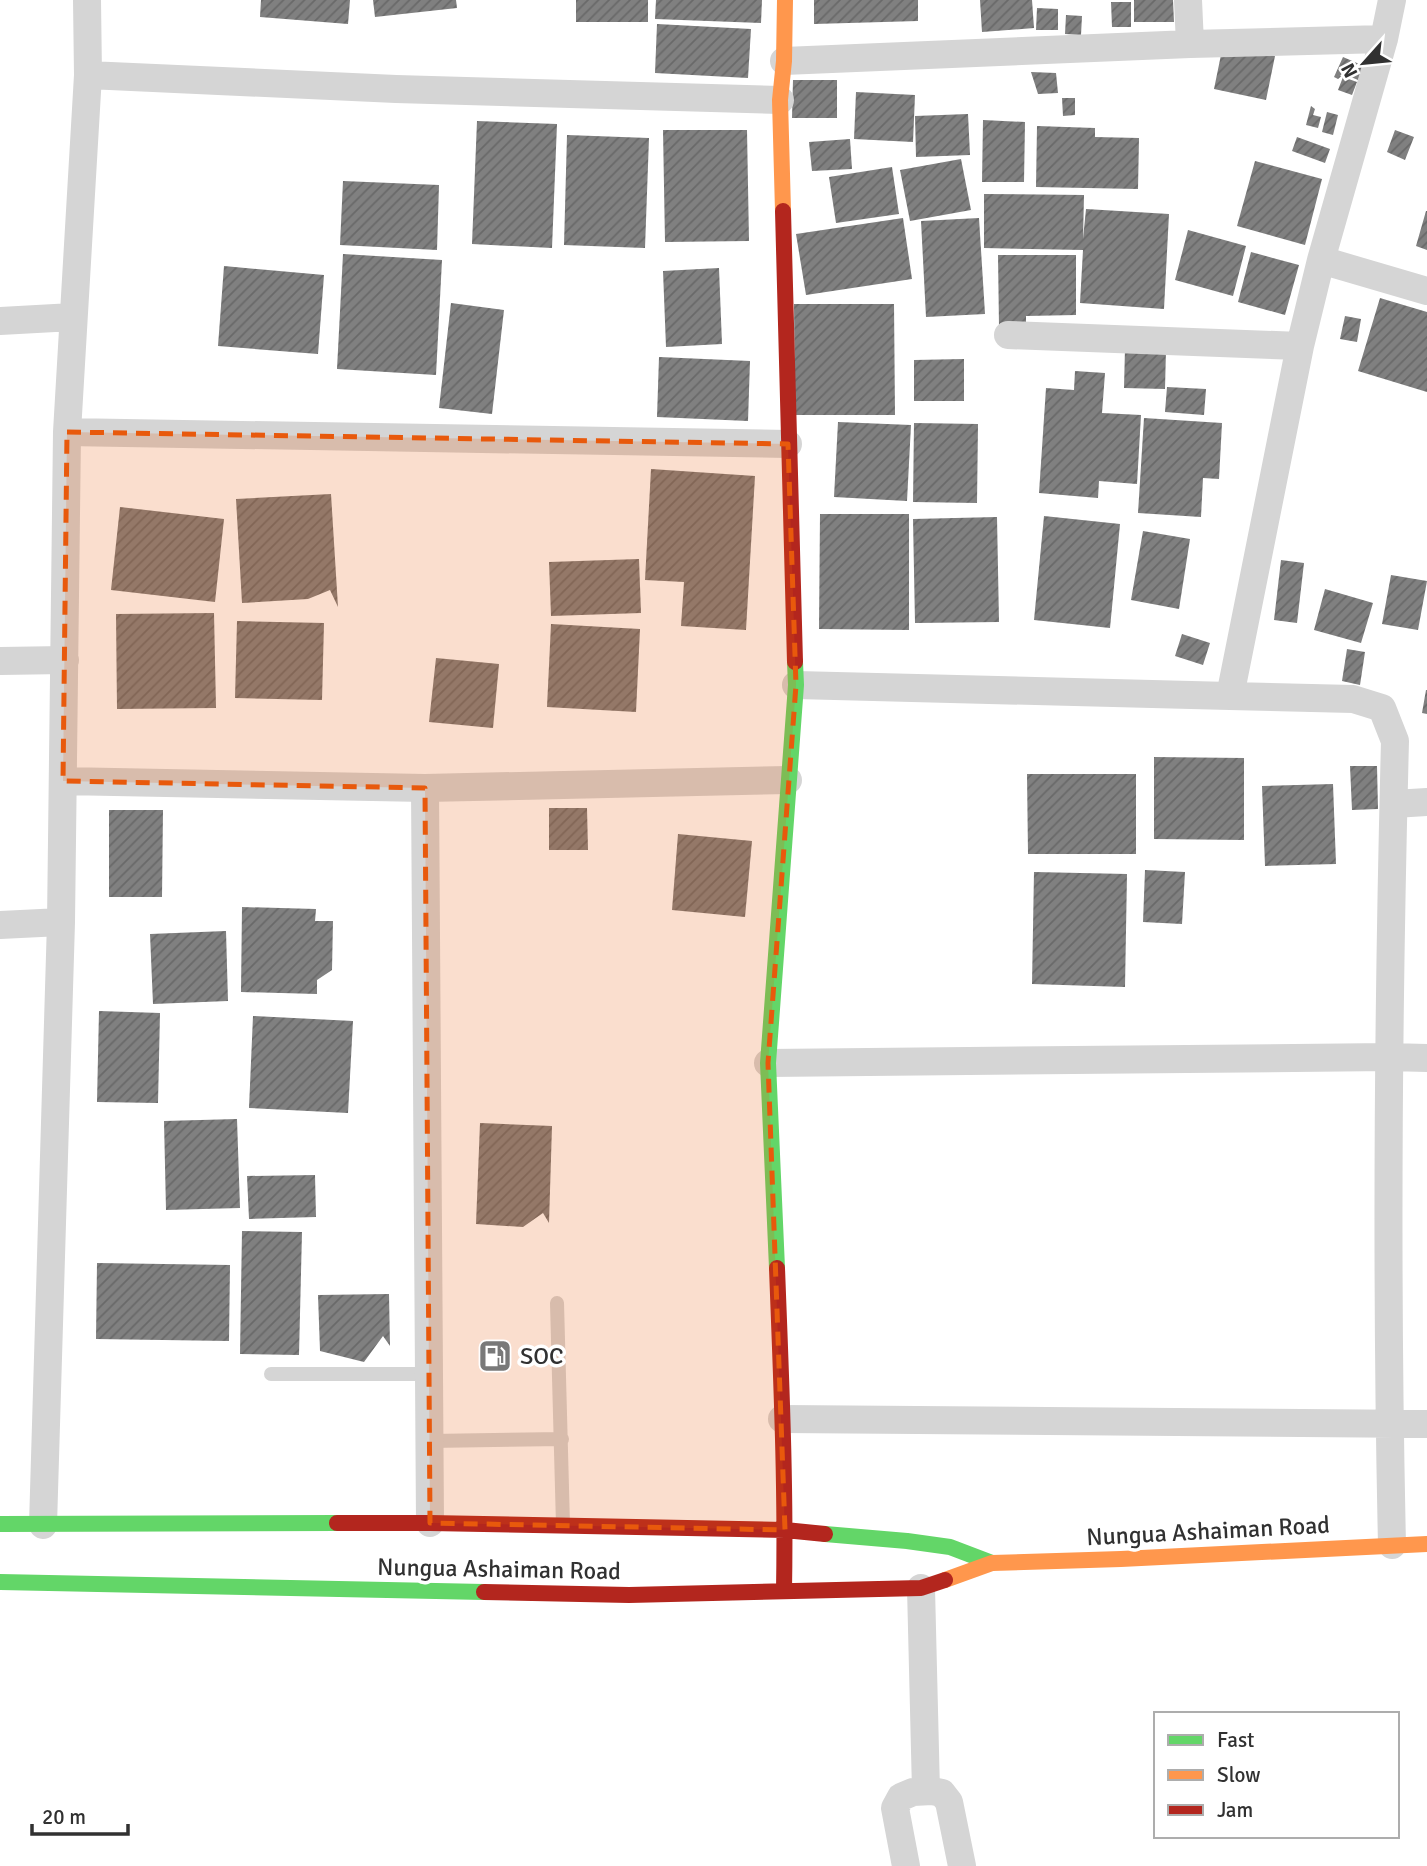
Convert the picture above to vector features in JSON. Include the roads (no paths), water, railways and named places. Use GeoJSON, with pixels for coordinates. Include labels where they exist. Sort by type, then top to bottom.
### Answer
{"type":"FeatureCollection","features":[{"type":"Feature","properties":{"kind":"main road"},"geometry":{"type":"LineString","coordinates":[[784,1591],[783,1398],[768,1063],[796,685],[780,100],[785,0]]}},
{"type":"Feature","properties":{"kind":"main road","name":"Nungua Ashaiman Road"},"geometry":{"type":"LineString","coordinates":[[0,1524],[430,1523],[785,1530],[950,1547],[992,1563]]}},
{"type":"Feature","properties":{"kind":"main road","name":"Nungua Ashaiman Road"},"geometry":{"type":"LineString","coordinates":[[0,1582],[629,1595],[921,1588],[992,1563],[1427,1544]]}},
{"type":"Feature","properties":{"kind":"street"},"geometry":{"type":"LineString","coordinates":[[43,1525],[61,922],[67,432],[88,75],[87,0]]}},
{"type":"Feature","properties":{"kind":"street"},"geometry":{"type":"LineString","coordinates":[[1188,0],[1190,44]]}},
{"type":"Feature","properties":{"kind":"street"},"geometry":{"type":"LineString","coordinates":[[1230,696],[1300,346],[1321,260],[1384,39],[1392,0]]}},
{"type":"Feature","properties":{"kind":"street"},"geometry":{"type":"LineString","coordinates":[[784,61],[1190,44],[1384,39]]}},
{"type":"Feature","properties":{"kind":"street"},"geometry":{"type":"LineString","coordinates":[[88,75],[397,89],[780,100]]}},
{"type":"Feature","properties":{"kind":"street"},"geometry":{"type":"LineString","coordinates":[[1321,260],[1427,290]]}},
{"type":"Feature","properties":{"kind":"street"},"geometry":{"type":"LineString","coordinates":[[0,321],[73,317]]}},
{"type":"Feature","properties":{"kind":"street"},"geometry":{"type":"LineString","coordinates":[[1008,335],[1300,346]]}},
{"type":"Feature","properties":{"kind":"street"},"geometry":{"type":"LineString","coordinates":[[67,432],[788,444]]}},
{"type":"Feature","properties":{"kind":"street"},"geometry":{"type":"LineString","coordinates":[[0,661],[65,660]]}},
{"type":"Feature","properties":{"kind":"street"},"geometry":{"type":"LineString","coordinates":[[796,685],[1353,699],[1382,708],[1395,741],[1389,1057],[1389,1424],[1392,1545]]}},
{"type":"Feature","properties":{"kind":"street"},"geometry":{"type":"LineString","coordinates":[[64,781],[425,788],[788,780]]}},
{"type":"Feature","properties":{"kind":"street"},"geometry":{"type":"LineString","coordinates":[[425,788],[430,1523]]}},
{"type":"Feature","properties":{"kind":"street"},"geometry":{"type":"LineString","coordinates":[[1394,804],[1427,802]]}},
{"type":"Feature","properties":{"kind":"street"},"geometry":{"type":"LineString","coordinates":[[0,925],[61,922]]}},
{"type":"Feature","properties":{"kind":"street"},"geometry":{"type":"LineString","coordinates":[[768,1063],[1427,1058]]}},
{"type":"Feature","properties":{"kind":"street"},"geometry":{"type":"LineString","coordinates":[[782,1419],[1427,1424]]}},
{"type":"Feature","properties":{"kind":"street"},"geometry":{"type":"LineString","coordinates":[[921,1588],[926,1791]]}},
{"type":"Feature","properties":{"kind":"street"},"geometry":{"type":"LineString","coordinates":[[906,1866],[895,1808],[901,1797],[926,1791],[943,1793],[949,1802],[962,1866]]}},
{"type":"Feature","properties":{"kind":"lane"},"geometry":{"type":"LineString","coordinates":[[558,1303],[563,1526]]}},
{"type":"Feature","properties":{"kind":"lane"},"geometry":{"type":"LineString","coordinates":[[271,1374],[429,1374]]}},
{"type":"Feature","properties":{"kind":"lane"},"geometry":{"type":"LineString","coordinates":[[429,1441],[562,1439]]}},
{"type":"Feature","properties":{"kind":"place","name":"SOC"},"geometry":{"type":"Point","coordinates":[495,1356]}}]}
